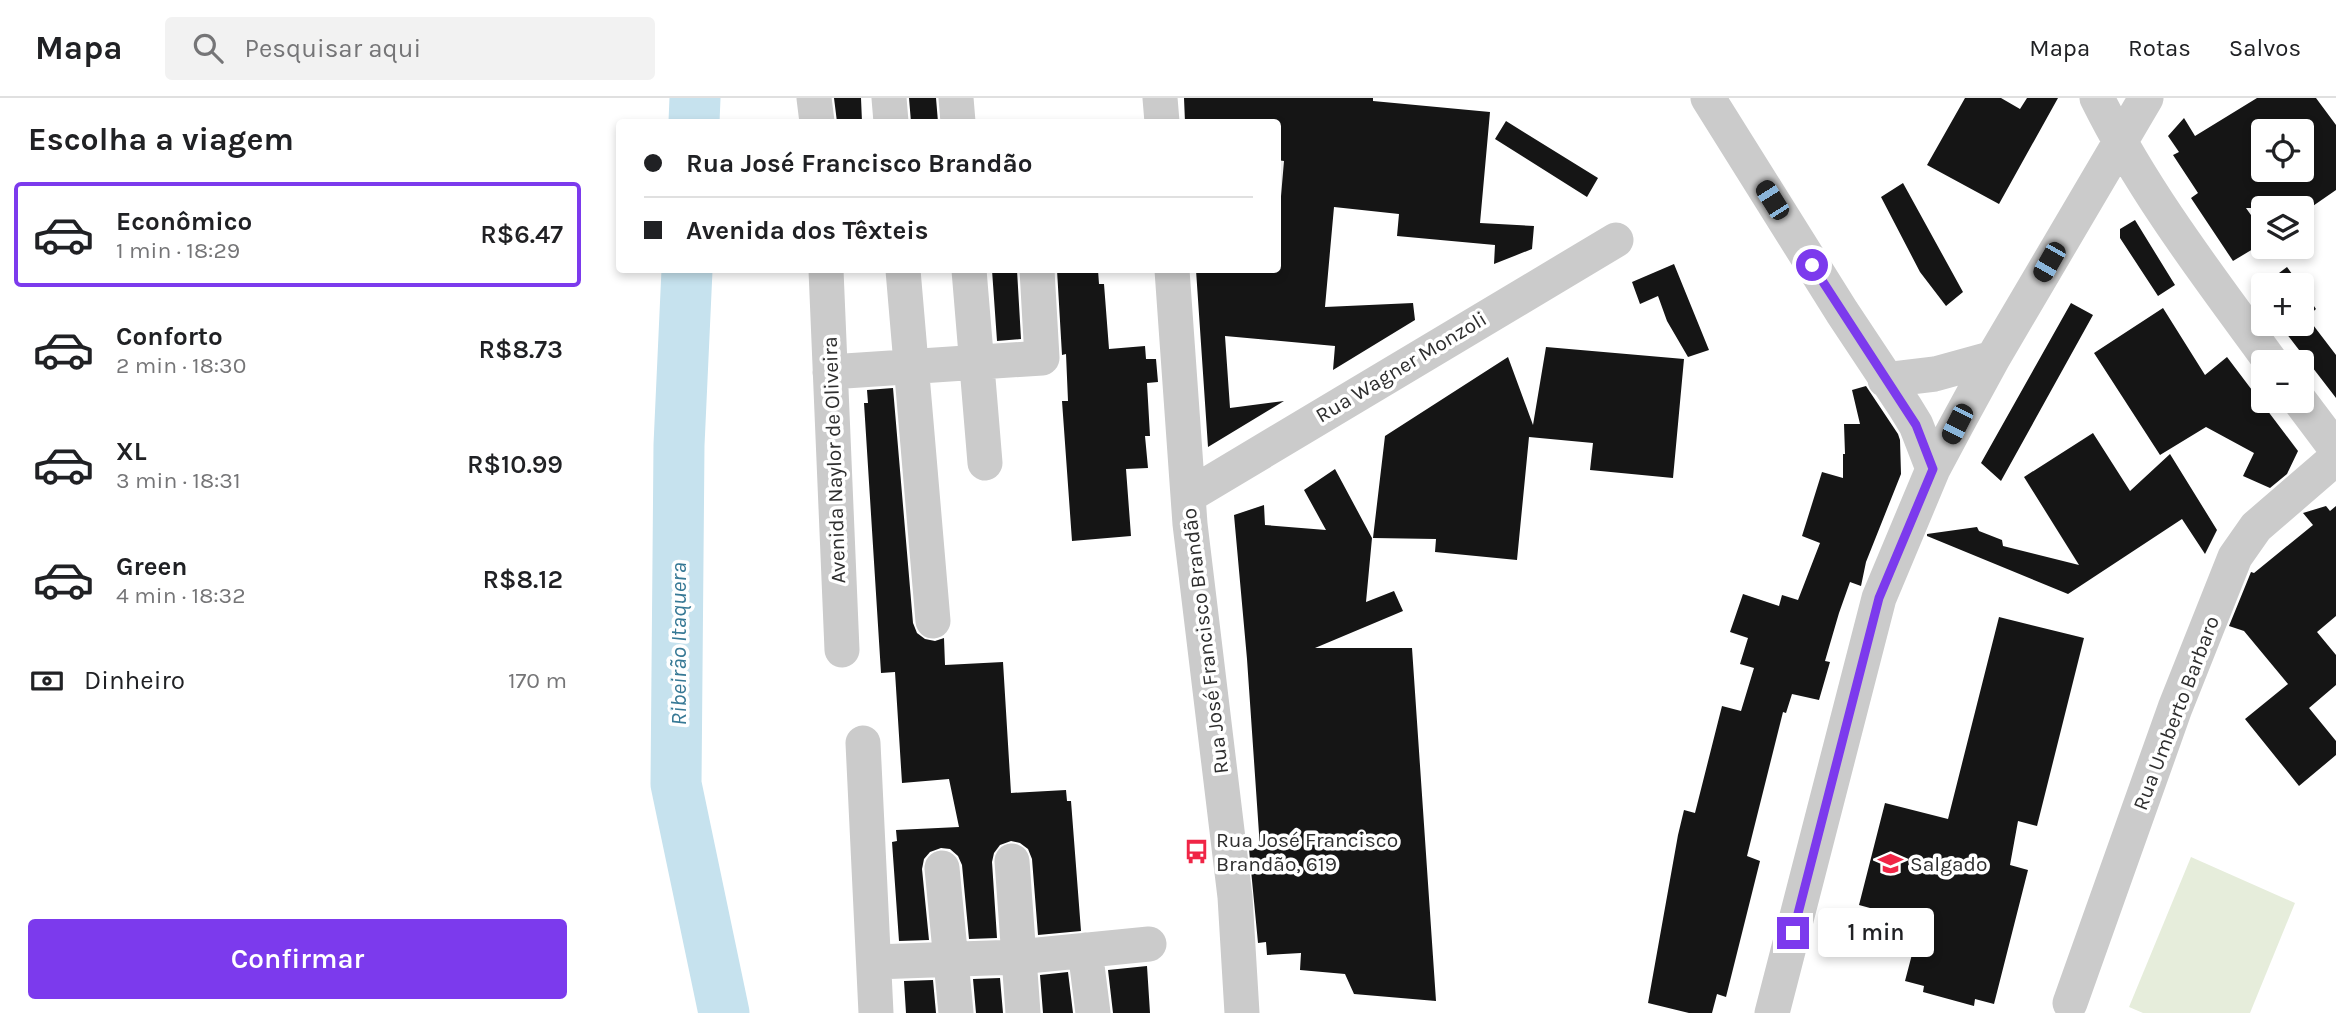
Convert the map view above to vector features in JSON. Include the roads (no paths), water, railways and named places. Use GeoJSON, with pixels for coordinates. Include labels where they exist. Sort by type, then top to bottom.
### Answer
{"type":"FeatureCollection","features":[{"type":"Feature","properties":{"kind":"street"},"geometry":{"type":"LineString","coordinates":[[814,98],[817,119]]}},
{"type":"Feature","properties":{"kind":"street"},"geometry":{"type":"LineString","coordinates":[[889,98],[891,119]]}},
{"type":"Feature","properties":{"kind":"street"},"geometry":{"type":"LineString","coordinates":[[956,98],[958,119]]}},
{"type":"Feature","properties":{"kind":"street"},"geometry":{"type":"LineString","coordinates":[[1160,98],[1162,119]]}},
{"type":"Feature","properties":{"kind":"street"},"geometry":{"type":"LineString","coordinates":[[1709,98],[1885,380],[1916,425],[1933,469]]}},
{"type":"Feature","properties":{"kind":"street"},"geometry":{"type":"LineString","coordinates":[[2097,98],[2119,143],[2170,224],[2262,350]]}},
{"type":"Feature","properties":{"kind":"street"},"geometry":{"type":"LineString","coordinates":[[1772,1013],[1879,598],[1933,469],[1993,358],[2146,98]]}},
{"type":"Feature","properties":{"kind":"street","name":"Rua Wagner Monzoli"},"geometry":{"type":"LineString","coordinates":[[1188,496],[1616,240]]}},
{"type":"Feature","properties":{"kind":"street","name":"Avenida Naylor de Oliveira"},"geometry":{"type":"LineString","coordinates":[[826,273],[842,650]]}},
{"type":"Feature","properties":{"kind":"street"},"geometry":{"type":"LineString","coordinates":[[903,273],[933,621]]}},
{"type":"Feature","properties":{"kind":"street"},"geometry":{"type":"LineString","coordinates":[[969,273],[985,463]]}},
{"type":"Feature","properties":{"kind":"street"},"geometry":{"type":"LineString","coordinates":[[830,372],[1042,358],[1037,273]]}},
{"type":"Feature","properties":{"kind":"street","name":"Rua José Francisco Brandão"},"geometry":{"type":"LineString","coordinates":[[1173,273],[1188,496],[1235,897],[1242,1013]]}},
{"type":"Feature","properties":{"kind":"street"},"geometry":{"type":"LineString","coordinates":[[1885,380],[1935,373],[1993,358]]}},
{"type":"Feature","properties":{"kind":"street"},"geometry":{"type":"LineString","coordinates":[[2309,413],[2336,449]]}},
{"type":"Feature","properties":{"kind":"street","name":"Rua Umberto Barbaro"},"geometry":{"type":"LineString","coordinates":[[2070,1003],[2175,708],[2235,557],[2256,527],[2336,458]]}},
{"type":"Feature","properties":{"kind":"street"},"geometry":{"type":"LineString","coordinates":[[863,743],[876,1013]]}},
{"type":"Feature","properties":{"kind":"street"},"geometry":{"type":"LineString","coordinates":[[1012,860],[1023,1013]]}},
{"type":"Feature","properties":{"kind":"street"},"geometry":{"type":"LineString","coordinates":[[942,868],[956,1013]]}},
{"type":"Feature","properties":{"kind":"street"},"geometry":{"type":"LineString","coordinates":[[874,962],[1018,957],[1149,944]]}},
{"type":"Feature","properties":{"kind":"street"},"geometry":{"type":"LineString","coordinates":[[1085,950],[1093,1013]]}},
{"type":"Feature","properties":{"kind":"waterway","name":"Ribeirão Itaquera"},"geometry":{"type":"LineString","coordinates":[[694,119],[695,98]]}},
{"type":"Feature","properties":{"kind":"waterway","name":"Ribeirão Itaquera"},"geometry":{"type":"LineString","coordinates":[[687,273],[679,445],[676,784],[724,1013]]}},
{"type":"Feature","properties":{"kind":"place","name":"Rua José Francisco Brandão, 619"},"geometry":{"type":"Point","coordinates":[1196,852]}},
{"type":"Feature","properties":{"kind":"place","name":"Salgado"},"geometry":{"type":"Point","coordinates":[1890,864]}}]}
